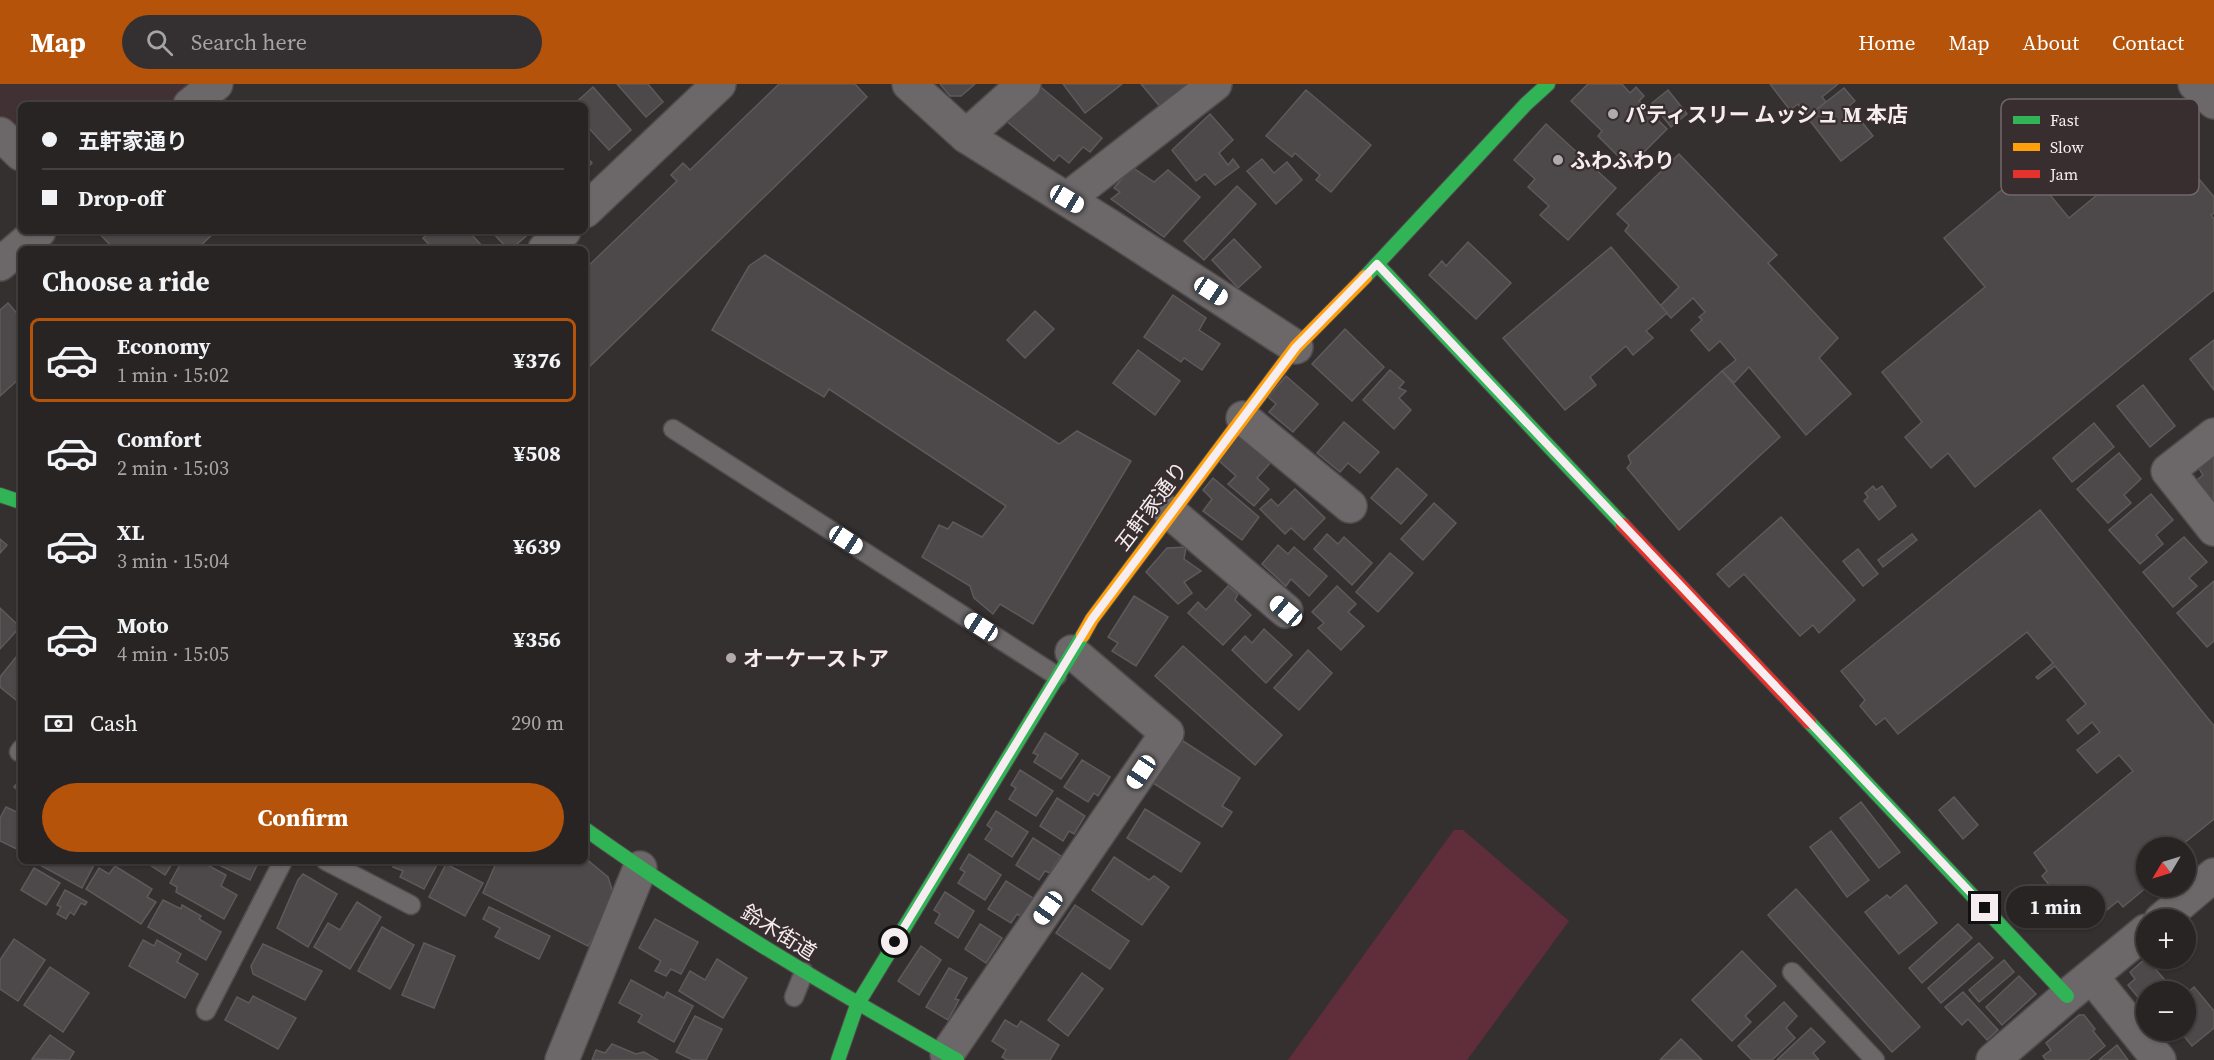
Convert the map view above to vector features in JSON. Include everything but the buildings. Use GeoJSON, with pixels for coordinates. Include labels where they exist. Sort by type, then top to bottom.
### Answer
{"type":"FeatureCollection","features":[{"type":"Feature","properties":{"kind":"street"},"geometry":{"type":"LineString","coordinates":[[194,102],[216,84]]}},
{"type":"Feature","properties":{"kind":"street"},"geometry":{"type":"LineString","coordinates":[[588,208],[719,84]]}},
{"type":"Feature","properties":{"kind":"street"},"geometry":{"type":"LineString","coordinates":[[909,84],[966,136],[1296,347]]}},
{"type":"Feature","properties":{"kind":"street"},"geometry":{"type":"LineString","coordinates":[[966,136],[1024,84]]}},
{"type":"Feature","properties":{"kind":"street"},"geometry":{"type":"LineString","coordinates":[[1067,199],[1215,84]]}},
{"type":"Feature","properties":{"kind":"street","name":"五軒家通り"},"geometry":{"type":"LineString","coordinates":[[838,1060],[857,1005],[1092,619],[1296,347],[1526,104],[1548,84]]}},
{"type":"Feature","properties":{"kind":"street"},"geometry":{"type":"LineString","coordinates":[[2195,84],[2214,102]]}},
{"type":"Feature","properties":{"kind":"street"},"geometry":{"type":"LineString","coordinates":[[0,134],[18,151]]}},
{"type":"Feature","properties":{"kind":"street"},"geometry":{"type":"LineString","coordinates":[[21,246],[35,234]]}},
{"type":"Feature","properties":{"kind":"street"},"geometry":{"type":"LineString","coordinates":[[548,246],[561,234]]}},
{"type":"Feature","properties":{"kind":"street"},"geometry":{"type":"LineString","coordinates":[[0,264],[18,249]]}},
{"type":"Feature","properties":{"kind":"street"},"geometry":{"type":"LineString","coordinates":[[1377,264],[2080,986],[2159,1060]]}},
{"type":"Feature","properties":{"kind":"street"},"geometry":{"type":"LineString","coordinates":[[1243,418],[1350,506]]}},
{"type":"Feature","properties":{"kind":"street"},"geometry":{"type":"LineString","coordinates":[[2214,435],[2168,471],[2214,529]]}},
{"type":"Feature","properties":{"kind":"street"},"geometry":{"type":"LineString","coordinates":[[0,495],[18,501]]}},
{"type":"Feature","properties":{"kind":"street"},"geometry":{"type":"LineString","coordinates":[[1171,513],[1286,611]]}},
{"type":"Feature","properties":{"kind":"street"},"geometry":{"type":"LineString","coordinates":[[952,1057],[1167,733],[1065,664]]}},
{"type":"Feature","properties":{"kind":"street","name":"鈴木街道"},"geometry":{"type":"LineString","coordinates":[[588,831],[640,868],[857,1005],[952,1057]]}},
{"type":"Feature","properties":{"kind":"street"},"geometry":{"type":"LineString","coordinates":[[563,1044],[640,868]]}},
{"type":"Feature","properties":{"kind":"street"},"geometry":{"type":"LineString","coordinates":[[2174,909],[2214,875]]}},
{"type":"Feature","properties":{"kind":"street"},"geometry":{"type":"LineString","coordinates":[[1993,1060],[2136,939]]}},
{"type":"Feature","properties":{"kind":"lane"},"geometry":{"type":"LineString","coordinates":[[672,429],[1065,664]]}},
{"type":"Feature","properties":{"kind":"lane"},"geometry":{"type":"LineString","coordinates":[[206,1011],[281,864]]}},
{"type":"Feature","properties":{"kind":"lane"},"geometry":{"type":"LineString","coordinates":[[332,864],[411,905]]}},
{"type":"Feature","properties":{"kind":"lane"},"geometry":{"type":"LineString","coordinates":[[794,997],[804,972]]}},
{"type":"Feature","properties":{"kind":"lane"},"geometry":{"type":"LineString","coordinates":[[1792,972],[1875,1060]]}},
{"type":"Feature","properties":{"kind":"shaded area"},"geometry":{"type":"Polygon","coordinates":[[[0,84],[194,84],[173,102],[18,102],[18,132],[0,114],[0,84]]]}},
{"type":"Feature","properties":{"kind":"shaded area"},"geometry":{"type":"Polygon","coordinates":[[[1454,830],[1463,830],[1569,921],[1467,1060],[1288,1060],[1454,830]]]}},
{"type":"Feature","properties":{"kind":"traffic: fast"},"geometry":{"type":"LineString","coordinates":[[1365,277],[1526,104],[1548,84]]}},
{"type":"Feature","properties":{"kind":"traffic: fast"},"geometry":{"type":"LineString","coordinates":[[1377,264],[1623,525]]}},
{"type":"Feature","properties":{"kind":"traffic: fast"},"geometry":{"type":"LineString","coordinates":[[0,495],[18,501]]}},
{"type":"Feature","properties":{"kind":"traffic: fast"},"geometry":{"type":"LineString","coordinates":[[838,1060],[857,1005],[1083,635]]}},
{"type":"Feature","properties":{"kind":"traffic: fast"},"geometry":{"type":"LineString","coordinates":[[1809,722],[2067,996]]}},
{"type":"Feature","properties":{"kind":"traffic: fast"},"geometry":{"type":"LineString","coordinates":[[588,831],[675,891],[768,949],[957,1060]]}},
{"type":"Feature","properties":{"kind":"traffic: slow"},"geometry":{"type":"LineString","coordinates":[[1083,635],[1092,619],[1296,347],[1365,277]]}},
{"type":"Feature","properties":{"kind":"traffic: jam"},"geometry":{"type":"LineString","coordinates":[[1623,525],[1809,722]]}},
{"type":"Feature","properties":{"kind":"place","name":"パティスリー ムッシュ M 本店"},"geometry":{"type":"Point","coordinates":[1613,114]}},
{"type":"Feature","properties":{"kind":"place","name":"ふわふわり"},"geometry":{"type":"Point","coordinates":[1558,160]}},
{"type":"Feature","properties":{"kind":"place","name":"オーケーストア"},"geometry":{"type":"Point","coordinates":[731,658]}},
{"type":"Feature","properties":{"kind":"route"},"geometry":{"type":"LineString","coordinates":[[895,942],[1092,619],[1296,347],[1377,264],[1476,366],[1985,908]]}}]}
